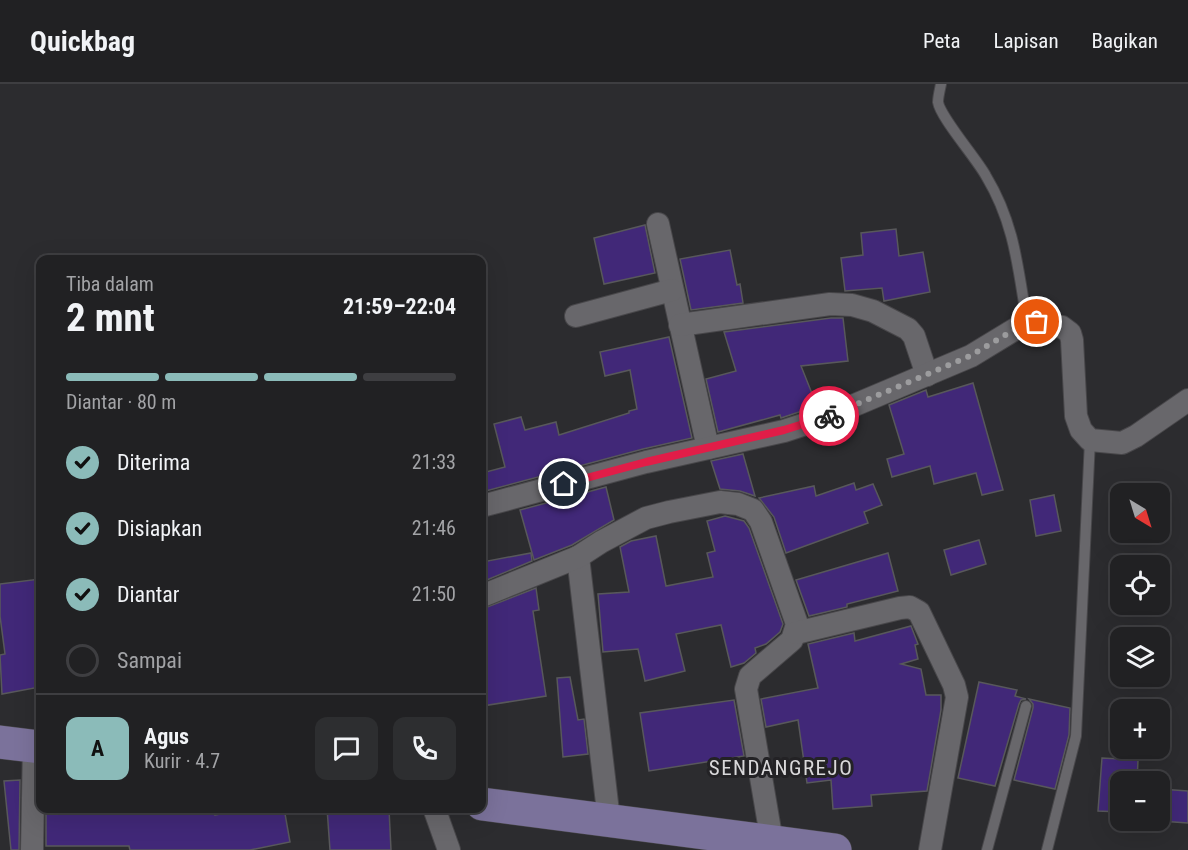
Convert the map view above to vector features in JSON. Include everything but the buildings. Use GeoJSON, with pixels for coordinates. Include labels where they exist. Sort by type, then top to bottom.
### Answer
{"type":"FeatureCollection","features":[{"type":"Feature","properties":{"kind":"main road"},"geometry":{"type":"LineString","coordinates":[[0,742],[36,746]]}},
{"type":"Feature","properties":{"kind":"main road"},"geometry":{"type":"LineString","coordinates":[[486,805],[609,820],[758,844],[835,850]]}},
{"type":"Feature","properties":{"kind":"street"},"geometry":{"type":"LineString","coordinates":[[658,224],[708,448]]}},
{"type":"Feature","properties":{"kind":"street"},"geometry":{"type":"LineString","coordinates":[[576,316],[672,290]]}},
{"type":"Feature","properties":{"kind":"street"},"geometry":{"type":"LineString","coordinates":[[680,325],[830,304],[852,305],[873,311],[908,329],[914,336],[927,375]]}},
{"type":"Feature","properties":{"kind":"street"},"geometry":{"type":"LineString","coordinates":[[486,505],[824,418],[970,356],[1027,322],[1062,327],[1070,333],[1076,417],[1081,430],[1090,440],[1122,443],[1188,400]]}},
{"type":"Feature","properties":{"kind":"street"},"geometry":{"type":"LineString","coordinates":[[486,594],[578,557],[646,518],[720,502],[738,504],[753,510],[761,522],[797,624],[792,640],[750,676],[746,689],[758,844]]}},
{"type":"Feature","properties":{"kind":"street"},"geometry":{"type":"LineString","coordinates":[[578,557],[609,820]]}},
{"type":"Feature","properties":{"kind":"street"},"geometry":{"type":"LineString","coordinates":[[796,633],[900,608],[910,607],[919,612],[954,685],[957,697],[930,850]]}},
{"type":"Feature","properties":{"kind":"street"},"geometry":{"type":"LineString","coordinates":[[32,850],[36,767]]}},
{"type":"Feature","properties":{"kind":"street"},"geometry":{"type":"LineString","coordinates":[[436,813],[449,850]]}},
{"type":"Feature","properties":{"kind":"lane"},"geometry":{"type":"LineString","coordinates":[[941,84],[938,102],[943,115],[987,177],[1005,214],[1014,240],[1027,322]]}},
{"type":"Feature","properties":{"kind":"lane"},"geometry":{"type":"LineString","coordinates":[[1047,850],[1076,736],[1090,440]]}},
{"type":"Feature","properties":{"kind":"lane"},"geometry":{"type":"LineString","coordinates":[[987,850],[1026,706]]}},
{"type":"Feature","properties":{"kind":"way so far"},"geometry":{"type":"LineString","coordinates":[[829,416],[970,356],[1027,322],[1037,322]]}},
{"type":"Feature","properties":{"kind":"district","name":"SENDANGREJO"},"geometry":{"type":"Point","coordinates":[781,768]}},
{"type":"Feature","properties":{"kind":"route"},"geometry":{"type":"LineString","coordinates":[[564,484],[646,462],[784,430],[829,416]]}}]}
